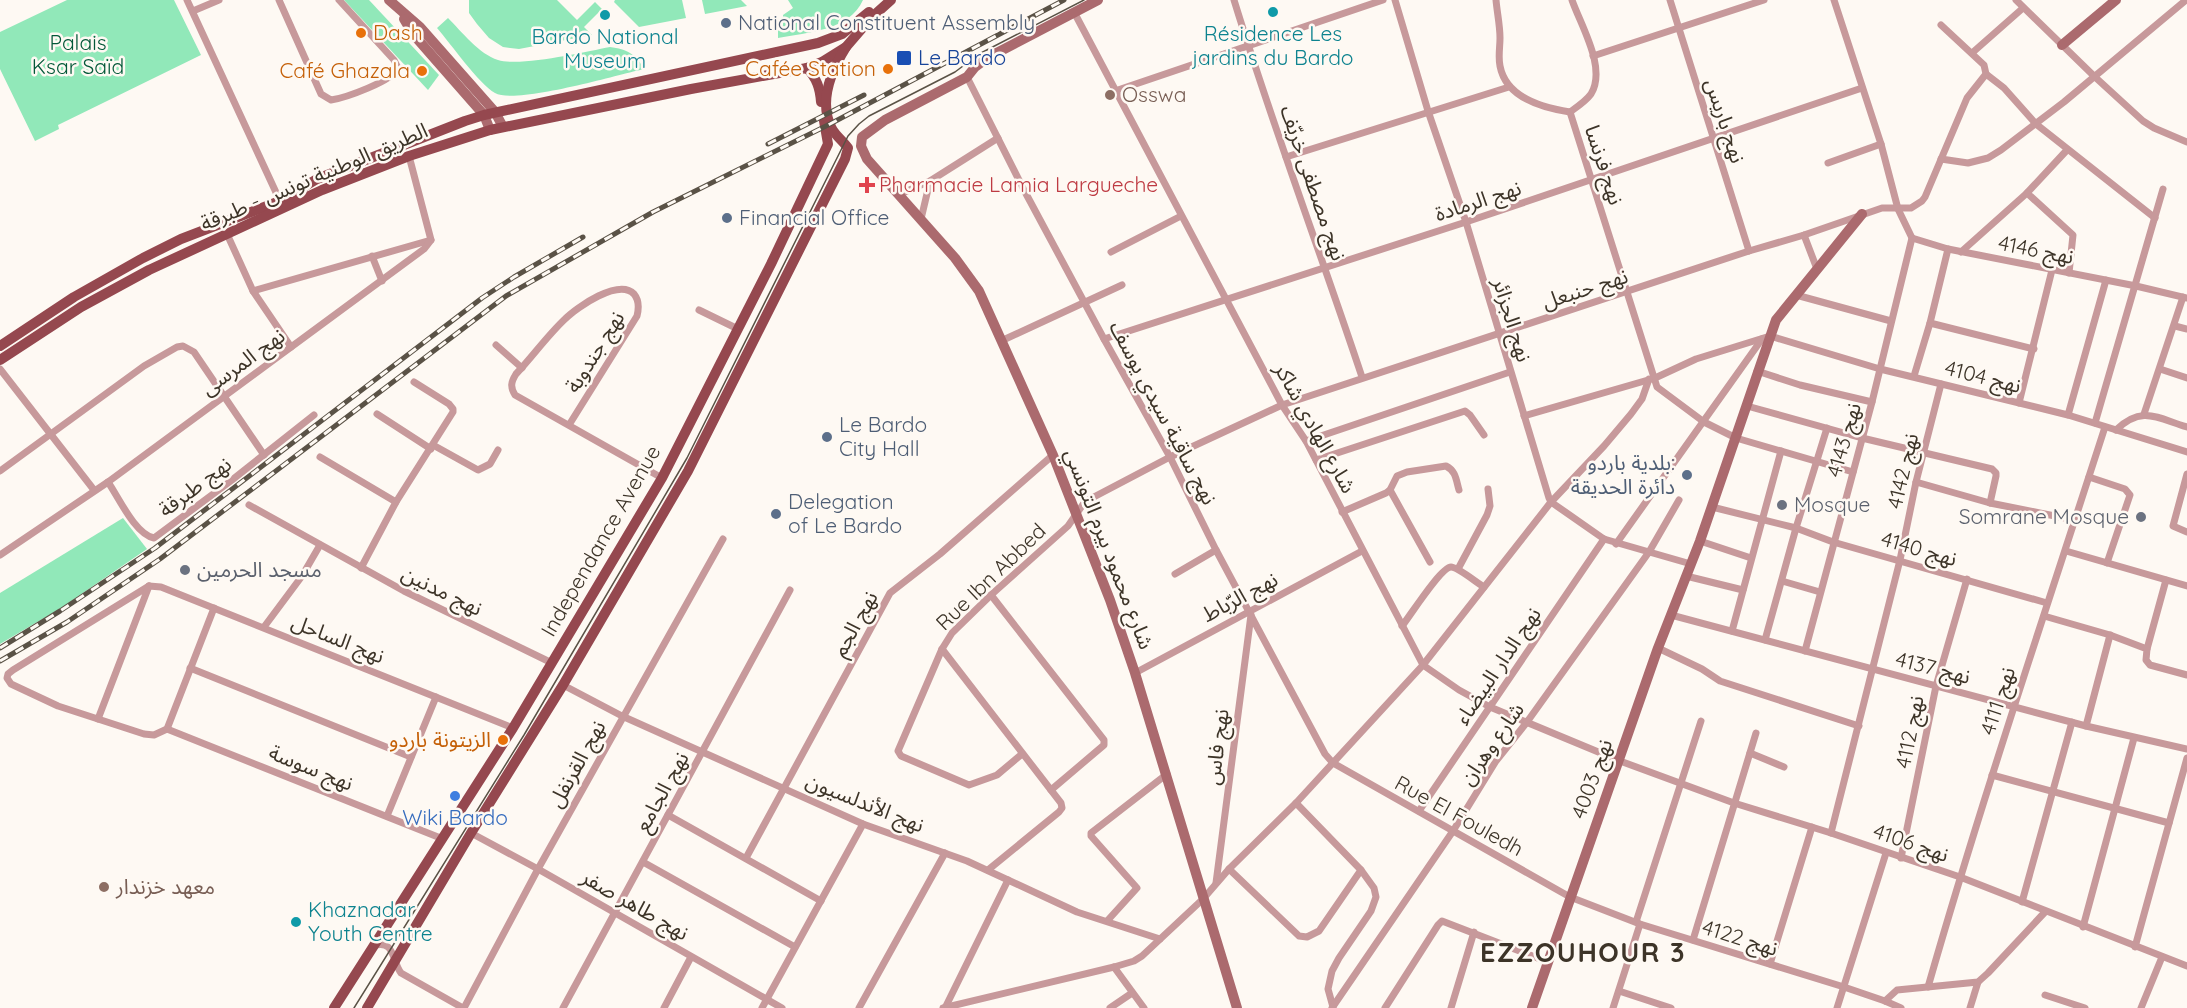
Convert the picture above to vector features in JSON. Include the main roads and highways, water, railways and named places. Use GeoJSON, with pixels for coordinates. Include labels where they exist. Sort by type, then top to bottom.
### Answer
{"type":"FeatureCollection","features":[{"type":"Feature","properties":{"kind":"main road"},"geometry":{"type":"LineString","coordinates":[[389,0],[420,27],[503,127]]}},
{"type":"Feature","properties":{"kind":"main road","name":"الطريق الوطنية تونس - طبرقة"},"geometry":{"type":"LineString","coordinates":[[0,346],[74,297],[143,258],[181,239],[280,201],[317,179],[490,114],[818,43],[836,37],[853,26],[882,0]]}},
{"type":"Feature","properties":{"kind":"main road","name":"الطريق الوطنية تونس - طبرقة"},"geometry":{"type":"LineString","coordinates":[[0,360],[98,296],[322,190],[409,156],[490,130],[807,68],[822,62],[846,47],[871,18],[891,0]]}},
{"type":"Feature","properties":{"kind":"main road","name":"شارع محمود بيرم التونسي"},"geometry":{"type":"LineString","coordinates":[[1098,0],[987,58],[967,77],[877,124],[862,138],[861,146],[867,159],[968,274],[979,291],[1053,456],[1110,600],[1135,673],[1237,1008]]}},
{"type":"Feature","properties":{"kind":"main road"},"geometry":{"type":"LineString","coordinates":[[2063,46],[2116,0]]}},
{"type":"Feature","properties":{"kind":"main road"},"geometry":{"type":"LineString","coordinates":[[367,1008],[688,471],[845,159],[848,148],[830,124],[826,94],[833,71],[846,47]]}},
{"type":"Feature","properties":{"kind":"main road"},"geometry":{"type":"LineString","coordinates":[[764,54],[768,74]]}},
{"type":"Feature","properties":{"kind":"main road","name":"Independance Avenue"},"geometry":{"type":"LineString","coordinates":[[334,1008],[370,948],[443,839],[552,663],[662,478],[738,329],[828,144],[820,89],[816,78],[807,68]]}},
{"type":"Feature","properties":{"kind":"main road"},"geometry":{"type":"LineString","coordinates":[[688,70],[691,89]]}},
{"type":"Feature","properties":{"kind":"main road"},"geometry":{"type":"LineString","coordinates":[[607,87],[611,106]]}},
{"type":"Feature","properties":{"kind":"main road"},"geometry":{"type":"LineString","coordinates":[[490,114],[490,130]]}},
{"type":"Feature","properties":{"kind":"main road","name":"نهج 4003"},"geometry":{"type":"LineString","coordinates":[[1532,1008],[1658,648],[1700,542],[1747,406],[1766,337],[1776,320],[1862,214]]}},
{"type":"Feature","properties":{"kind":"tram line"},"geometry":{"type":"LineString","coordinates":[[354,1008],[524,735],[687,458],[848,136],[869,116],[955,72],[979,54],[1084,0]]}},
{"type":"Feature","properties":{"kind":"railway"},"geometry":{"type":"LineString","coordinates":[[0,661],[67,622],[160,559],[506,296],[653,212],[830,124],[1064,0]]}},
{"type":"Feature","properties":{"kind":"railway"},"geometry":{"type":"LineString","coordinates":[[768,144],[864,95]]}},
{"type":"Feature","properties":{"kind":"railway"},"geometry":{"type":"LineString","coordinates":[[0,648],[155,548],[482,298],[583,237]]}},
{"type":"Feature","properties":{"kind":"place","name":"Résidence Les jardins du Bardo"},"geometry":{"type":"Point","coordinates":[1273,12]}},
{"type":"Feature","properties":{"kind":"place","name":"Bardo National Museum"},"geometry":{"type":"Point","coordinates":[605,15]}},
{"type":"Feature","properties":{"kind":"place","name":"National Constituent Assembly"},"geometry":{"type":"Point","coordinates":[726,23]}},
{"type":"Feature","properties":{"kind":"place","name":"Dash"},"geometry":{"type":"Point","coordinates":[361,33]}},
{"type":"Feature","properties":{"kind":"place","name":"Le Bardo"},"geometry":{"type":"Point","coordinates":[904,58]}},
{"type":"Feature","properties":{"kind":"place","name":"Cafée Station"},"geometry":{"type":"Point","coordinates":[888,69]}},
{"type":"Feature","properties":{"kind":"place","name":"Café Ghazala"},"geometry":{"type":"Point","coordinates":[422,71]}},
{"type":"Feature","properties":{"kind":"place","name":"Osswa"},"geometry":{"type":"Point","coordinates":[1110,95]}},
{"type":"Feature","properties":{"kind":"place","name":"Pharmacie Lamia Largueche"},"geometry":{"type":"Point","coordinates":[867,185]}},
{"type":"Feature","properties":{"kind":"place","name":"Financial Office"},"geometry":{"type":"Point","coordinates":[727,218]}},
{"type":"Feature","properties":{"kind":"place","name":"Le Bardo City Hall"},"geometry":{"type":"Point","coordinates":[827,437]}},
{"type":"Feature","properties":{"kind":"place","name":"بلدية باردو: دائرة الحديقة"},"geometry":{"type":"Point","coordinates":[1687,475]}},
{"type":"Feature","properties":{"kind":"place","name":"Mosque"},"geometry":{"type":"Point","coordinates":[1782,505]}},
{"type":"Feature","properties":{"kind":"place","name":"Delegation of Le Bardo"},"geometry":{"type":"Point","coordinates":[776,514]}},
{"type":"Feature","properties":{"kind":"place","name":"Somrane Mosque"},"geometry":{"type":"Point","coordinates":[2141,517]}},
{"type":"Feature","properties":{"kind":"place","name":"مسجد الحرمين"},"geometry":{"type":"Point","coordinates":[185,570]}},
{"type":"Feature","properties":{"kind":"place","name":"الزيتونة باردو"},"geometry":{"type":"Point","coordinates":[503,740]}},
{"type":"Feature","properties":{"kind":"place","name":"Wiki Bardo"},"geometry":{"type":"Point","coordinates":[455,796]}},
{"type":"Feature","properties":{"kind":"place","name":"معهد خزندار"},"geometry":{"type":"Point","coordinates":[104,887]}},
{"type":"Feature","properties":{"kind":"place","name":"Khaznadar Youth Centre"},"geometry":{"type":"Point","coordinates":[296,922]}},
{"type":"Feature","properties":{"kind":"district","name":"EZZOUHOUR 3"},"geometry":{"type":"Point","coordinates":[1583,953]}},
{"type":"Feature","properties":{"kind":"park label","name":"Palais Ksar Saïd"},"geometry":{"type":"Point","coordinates":[78,55]}}]}
